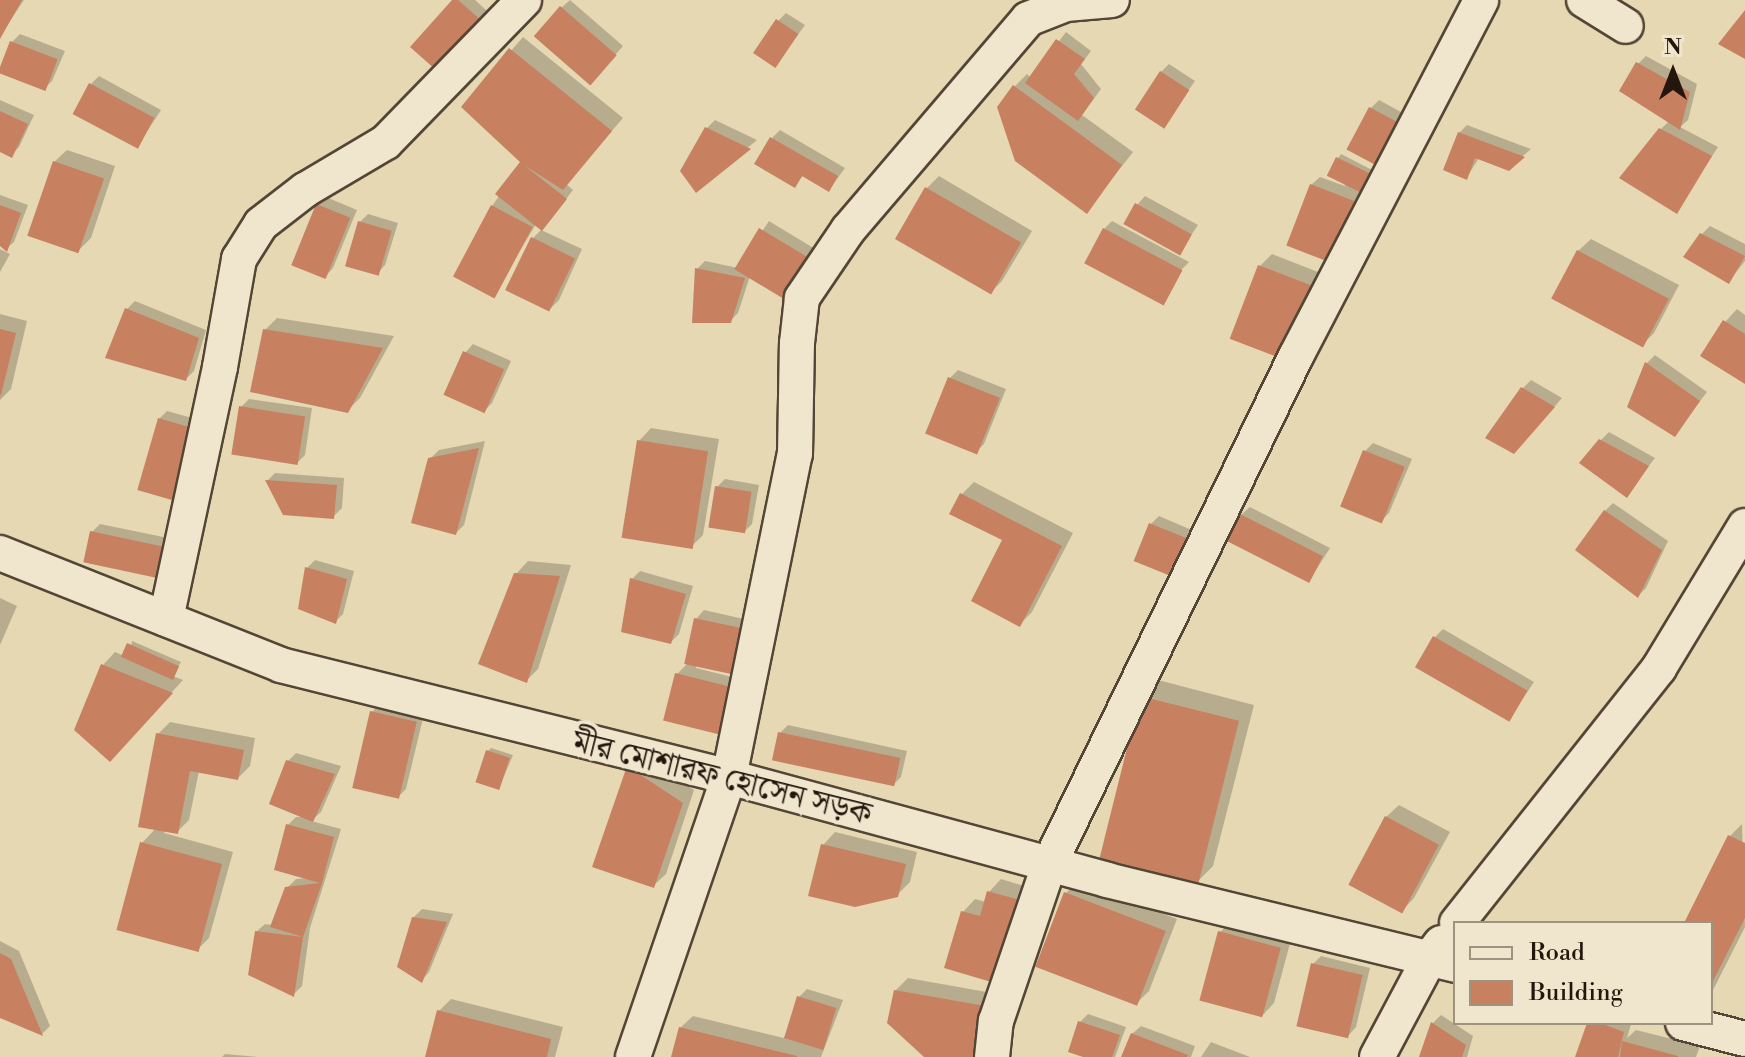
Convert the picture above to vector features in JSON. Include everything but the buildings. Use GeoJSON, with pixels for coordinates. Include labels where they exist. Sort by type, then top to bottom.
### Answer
{"type":"FeatureCollection","features":[{"type":"Feature","properties":{"kind":"street"},"geometry":{"type":"LineString","coordinates":[[166,619],[220,367],[239,259],[261,224],[305,190],[386,142],[524,0]]}},
{"type":"Feature","properties":{"kind":"street"},"geometry":{"type":"LineString","coordinates":[[633,1057],[729,777],[795,454],[797,343],[802,298],[848,230],[1028,19],[1066,4],[1112,0]]}},
{"type":"Feature","properties":{"kind":"street"},"geometry":{"type":"LineString","coordinates":[[992,1057],[996,1021],[1049,865],[1296,356],[1481,0]]}},
{"type":"Feature","properties":{"kind":"street"},"geometry":{"type":"LineString","coordinates":[[1584,0],[1626,26]]}},
{"type":"Feature","properties":{"kind":"street"},"geometry":{"type":"LineString","coordinates":[[1458,921],[1659,668],[1745,526]]}},
{"type":"Feature","properties":{"kind":"street","name":"মীর মোশারফ হোসেন সড়ক"},"geometry":{"type":"LineString","coordinates":[[0,553],[281,665],[729,777],[1049,865],[1442,962]]}},
{"type":"Feature","properties":{"kind":"street"},"geometry":{"type":"LineString","coordinates":[[1377,1057],[1442,962],[1453,932]]}},
{"type":"Feature","properties":{"kind":"street"},"geometry":{"type":"LineString","coordinates":[[1691,1025],[1745,1039]]}}]}
